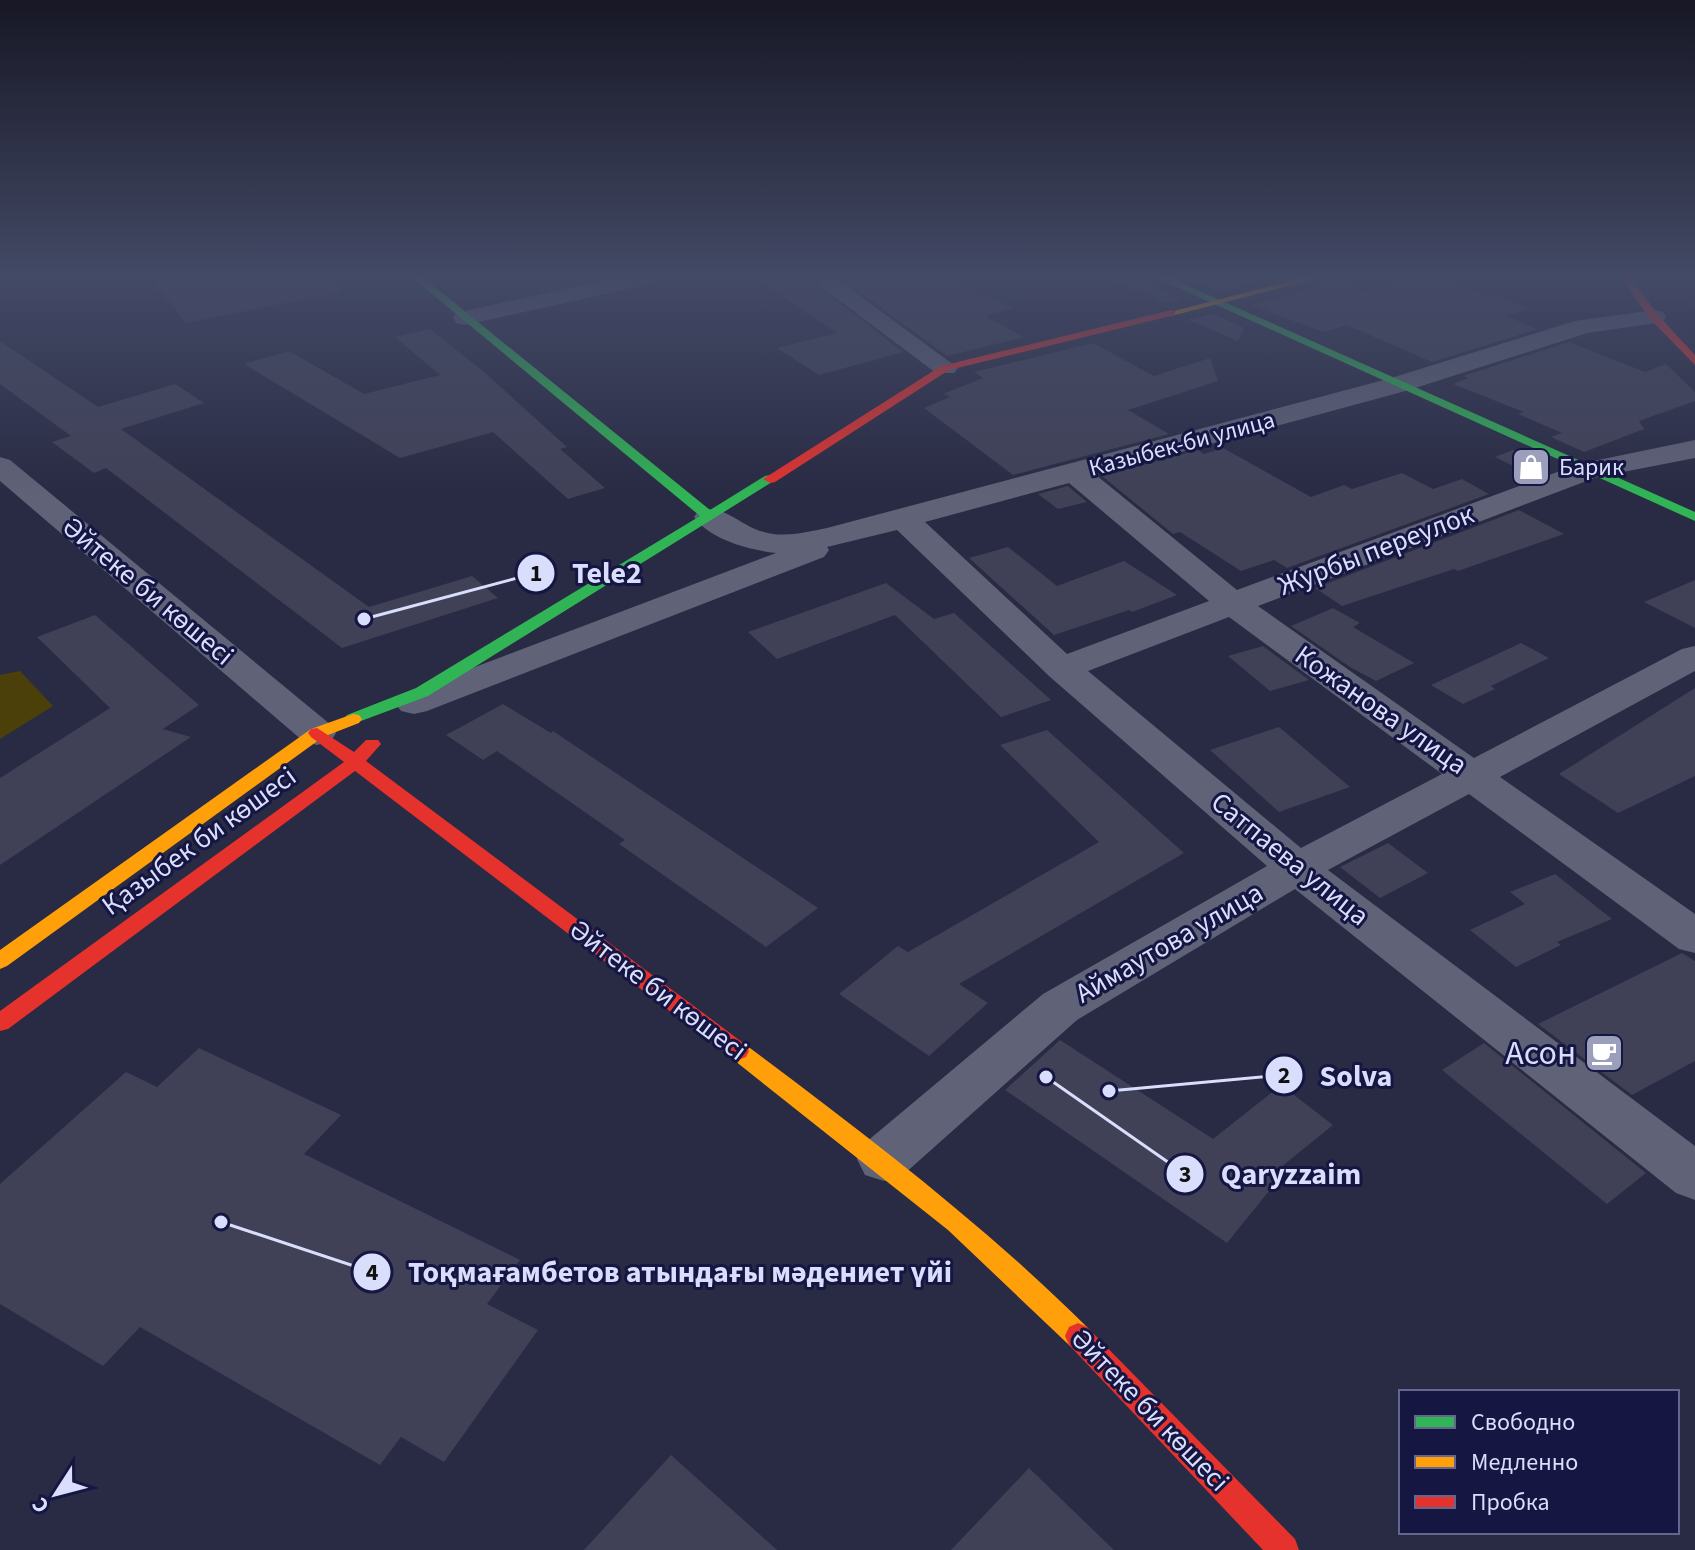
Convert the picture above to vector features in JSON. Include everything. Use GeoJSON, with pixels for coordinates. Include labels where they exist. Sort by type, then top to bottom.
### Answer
{"type":"FeatureCollection","features":[{"type":"Feature","properties":{"kind":"street"},"geometry":{"type":"LineString","coordinates":[[506,351],[710,517]]}},
{"type":"Feature","properties":{"kind":"street"},"geometry":{"type":"LineString","coordinates":[[922,351],[945,368]]}},
{"type":"Feature","properties":{"kind":"street","name":"Қазыбек би көшесі"},"geometry":{"type":"LineString","coordinates":[[0,1023],[354,763],[401,714],[945,368],[1012,351]]}},
{"type":"Feature","properties":{"kind":"street"},"geometry":{"type":"LineString","coordinates":[[1327,351],[1695,517]]}},
{"type":"Feature","properties":{"kind":"street","name":"Казыбек-би улица"},"geometry":{"type":"LineString","coordinates":[[710,517],[751,539],[799,543],[888,523],[1075,473],[1400,384],[1504,351]]}},
{"type":"Feature","properties":{"kind":"street","name":"Журбы переулок"},"geometry":{"type":"LineString","coordinates":[[1062,668],[1589,470],[1695,449]]}},
{"type":"Feature","properties":{"kind":"street","name":"Әйтеке би көшесі"},"geometry":{"type":"LineString","coordinates":[[0,466],[354,763],[884,1159],[1028,1283],[1284,1550]]}},
{"type":"Feature","properties":{"kind":"street","name":"Кожанова улица"},"geometry":{"type":"LineString","coordinates":[[1075,473],[1233,604],[1695,937]]}},
{"type":"Feature","properties":{"kind":"street"},"geometry":{"type":"LineString","coordinates":[[401,714],[888,523]]}},
{"type":"Feature","properties":{"kind":"street","name":"Сатпаева улица"},"geometry":{"type":"LineString","coordinates":[[888,523],[1297,868],[1695,1177]]}},
{"type":"Feature","properties":{"kind":"street","name":"Аймаутова улица"},"geometry":{"type":"LineString","coordinates":[[884,1159],[1060,1007],[1297,868],[1695,657]]}},
{"type":"Feature","properties":{"kind":"street","name":"Қазыбек би көшесі"},"geometry":{"type":"LineString","coordinates":[[0,961],[317,733],[401,714]]}},
{"type":"Feature","properties":{"kind":"shaded area"},"geometry":{"type":"Polygon","coordinates":[[[20,671],[53,706],[0,739],[0,675],[20,671]]]}},
{"type":"Feature","properties":{"kind":"building"},"geometry":{"type":"Polygon","coordinates":[[[0,351],[15,351],[98,407],[175,384],[204,403],[121,429],[369,607],[472,576],[498,598],[342,648],[106,468],[94,473],[52,442],[71,436],[0,384],[0,351]]]}},
{"type":"Feature","properties":{"kind":"building"},"geometry":{"type":"Polygon","coordinates":[[[290,351],[364,394],[440,375],[412,351],[458,351],[567,447],[560,449],[605,488],[568,499],[493,432],[400,458],[244,364],[290,351]]]}},
{"type":"Feature","properties":{"kind":"building"},"geometry":{"type":"Polygon","coordinates":[[[782,351],[903,352],[819,375],[782,351]]]}},
{"type":"Feature","properties":{"kind":"building"},"geometry":{"type":"Polygon","coordinates":[[[941,351],[966,351],[947,356],[941,351]]]}},
{"type":"Feature","properties":{"kind":"building"},"geometry":{"type":"Polygon","coordinates":[[[1059,351],[1108,351],[1154,376],[1210,358],[1218,381],[1128,410],[1169,434],[1013,475],[924,408],[950,397],[943,394],[983,378],[974,372],[1059,351]]]}},
{"type":"Feature","properties":{"kind":"building"},"geometry":{"type":"Polygon","coordinates":[[[1407,351],[1466,351],[1432,362],[1407,351]]]}},
{"type":"Feature","properties":{"kind":"building"},"geometry":{"type":"Polygon","coordinates":[[[1540,351],[1593,351],[1645,372],[1666,364],[1695,392],[1695,401],[1639,421],[1644,429],[1584,452],[1551,437],[1562,433],[1518,414],[1524,412],[1453,384],[1468,378],[1463,376],[1540,351]]]}},
{"type":"Feature","properties":{"kind":"building"},"geometry":{"type":"Polygon","coordinates":[[[1223,448],[1311,497],[1344,485],[1352,489],[1402,473],[1433,489],[1462,479],[1489,494],[1287,568],[1274,560],[1241,571],[1180,532],[1173,534],[1102,476],[1198,450],[1204,454],[1223,448]]]}},
{"type":"Feature","properties":{"kind":"building"},"geometry":{"type":"Polygon","coordinates":[[[1513,450],[1547,466],[1528,473],[1495,457],[1513,450]]]}},
{"type":"Feature","properties":{"kind":"building"},"geometry":{"type":"Polygon","coordinates":[[[1068,486],[1087,502],[1058,509],[1038,494],[1068,486]]]}},
{"type":"Feature","properties":{"kind":"building"},"geometry":{"type":"Polygon","coordinates":[[[1519,510],[1564,534],[1458,571],[1454,569],[1342,606],[1315,588],[1519,510]]]}},
{"type":"Feature","properties":{"kind":"building"},"geometry":{"type":"Polygon","coordinates":[[[1008,547],[1057,586],[1124,561],[1177,595],[1054,635],[969,558],[1008,547]]]}},
{"type":"Feature","properties":{"kind":"building"},"geometry":{"type":"Polygon","coordinates":[[[1695,580],[1695,628],[1644,602],[1695,580]]]}},
{"type":"Feature","properties":{"kind":"building"},"geometry":{"type":"Polygon","coordinates":[[[886,583],[934,619],[954,613],[1051,700],[1001,717],[895,615],[777,659],[748,632],[886,583]]]}},
{"type":"Feature","properties":{"kind":"building"},"geometry":{"type":"Polygon","coordinates":[[[1333,608],[1360,623],[1353,627],[1414,663],[1376,681],[1291,626],[1333,608]]]}},
{"type":"Feature","properties":{"kind":"building"},"geometry":{"type":"Polygon","coordinates":[[[95,615],[199,705],[163,729],[191,737],[0,865],[0,778],[110,708],[37,637],[95,615]]]}},
{"type":"Feature","properties":{"kind":"building"},"geometry":{"type":"Polygon","coordinates":[[[1521,643],[1549,658],[1491,686],[1495,689],[1463,704],[1431,685],[1521,643]]]}},
{"type":"Feature","properties":{"kind":"building"},"geometry":{"type":"Polygon","coordinates":[[[1263,646],[1309,680],[1270,691],[1228,656],[1263,646]]]}},
{"type":"Feature","properties":{"kind":"building"},"geometry":{"type":"Polygon","coordinates":[[[1695,688],[1695,776],[1618,813],[1559,774],[1695,688]]]}},
{"type":"Feature","properties":{"kind":"building"},"geometry":{"type":"Polygon","coordinates":[[[503,704],[551,733],[553,731],[818,908],[766,947],[619,844],[625,840],[497,751],[483,760],[446,735],[503,704]]]}},
{"type":"Feature","properties":{"kind":"building"},"geometry":{"type":"Polygon","coordinates":[[[1279,727],[1350,787],[1279,812],[1210,750],[1279,727]]]}},
{"type":"Feature","properties":{"kind":"building"},"geometry":{"type":"Polygon","coordinates":[[[1047,730],[1184,853],[959,984],[988,1003],[929,1056],[839,994],[898,946],[908,952],[1099,842],[1000,745],[1047,730]]]}},
{"type":"Feature","properties":{"kind":"building"},"geometry":{"type":"Polygon","coordinates":[[[1388,843],[1428,873],[1380,898],[1340,867],[1388,843]]]}},
{"type":"Feature","properties":{"kind":"building"},"geometry":{"type":"Polygon","coordinates":[[[1555,874],[1612,919],[1557,942],[1561,945],[1516,967],[1470,930],[1525,904],[1510,892],[1555,874]]]}},
{"type":"Feature","properties":{"kind":"building"},"geometry":{"type":"Polygon","coordinates":[[[1682,953],[1695,961],[1695,1061],[1632,1095],[1538,1024],[1682,953]]]}},
{"type":"Feature","properties":{"kind":"building"},"geometry":{"type":"Polygon","coordinates":[[[1060,1040],[1213,1139],[1281,1085],[1333,1125],[1270,1176],[1277,1181],[1227,1243],[1005,1090],[1060,1040]]]}},
{"type":"Feature","properties":{"kind":"building"},"geometry":{"type":"Polygon","coordinates":[[[1484,1043],[1646,1173],[1607,1204],[1442,1070],[1484,1043]]]}},
{"type":"Feature","properties":{"kind":"building"},"geometry":{"type":"Polygon","coordinates":[[[199,1048],[341,1115],[304,1154],[520,1260],[487,1304],[538,1330],[444,1462],[401,1437],[380,1465],[140,1327],[103,1366],[0,1304],[0,1184],[126,1072],[157,1087],[199,1048]]]}},
{"type":"Feature","properties":{"kind":"building"},"geometry":{"type":"Polygon","coordinates":[[[671,1455],[777,1550],[584,1550],[671,1455]]]}},
{"type":"Feature","properties":{"kind":"building"},"geometry":{"type":"Polygon","coordinates":[[[1029,1468],[1114,1550],[951,1550],[1029,1468]]]}},
{"type":"Feature","properties":{"kind":"traffic: fast"},"geometry":{"type":"LineString","coordinates":[[507,351],[710,517]]}},
{"type":"Feature","properties":{"kind":"traffic: fast"},"geometry":{"type":"LineString","coordinates":[[1325,351],[1695,517]]}},
{"type":"Feature","properties":{"kind":"traffic: fast"},"geometry":{"type":"LineString","coordinates":[[353,719],[422,692],[770,479]]}},
{"type":"Feature","properties":{"kind":"traffic: slow"},"geometry":{"type":"LineString","coordinates":[[0,961],[317,733],[353,719]]}},
{"type":"Feature","properties":{"kind":"traffic: slow"},"geometry":{"type":"LineString","coordinates":[[738,1051],[957,1222],[1078,1336]]}},
{"type":"Feature","properties":{"kind":"traffic: jam"},"geometry":{"type":"LineString","coordinates":[[770,479],[945,368],[1013,351]]}},
{"type":"Feature","properties":{"kind":"traffic: jam"},"geometry":{"type":"LineString","coordinates":[[1685,351],[1695,362]]}},
{"type":"Feature","properties":{"kind":"traffic: jam"},"geometry":{"type":"LineString","coordinates":[[317,733],[738,1051]]}},
{"type":"Feature","properties":{"kind":"traffic: jam"},"geometry":{"type":"LineString","coordinates":[[0,1023],[354,763],[372,744]]}},
{"type":"Feature","properties":{"kind":"traffic: jam"},"geometry":{"type":"LineString","coordinates":[[1078,1336],[1284,1550]]}},
{"type":"Feature","properties":{"kind":"place","name":"Барик"},"geometry":{"type":"Point","coordinates":[1531,467]}},
{"type":"Feature","properties":{"kind":"place","name":"Tele2"},"geometry":{"type":"Point","coordinates":[364,619]}},
{"type":"Feature","properties":{"kind":"place","name":"Асон"},"geometry":{"type":"Point","coordinates":[1604,1053]}},
{"type":"Feature","properties":{"kind":"place","name":"Qaryzzaim"},"geometry":{"type":"Point","coordinates":[1046,1077]}},
{"type":"Feature","properties":{"kind":"place","name":"Solva"},"geometry":{"type":"Point","coordinates":[1109,1091]}},
{"type":"Feature","properties":{"kind":"place","name":"Тоқмағамбетов атындағы мәдениет үйі"},"geometry":{"type":"Point","coordinates":[221,1222]}}]}
